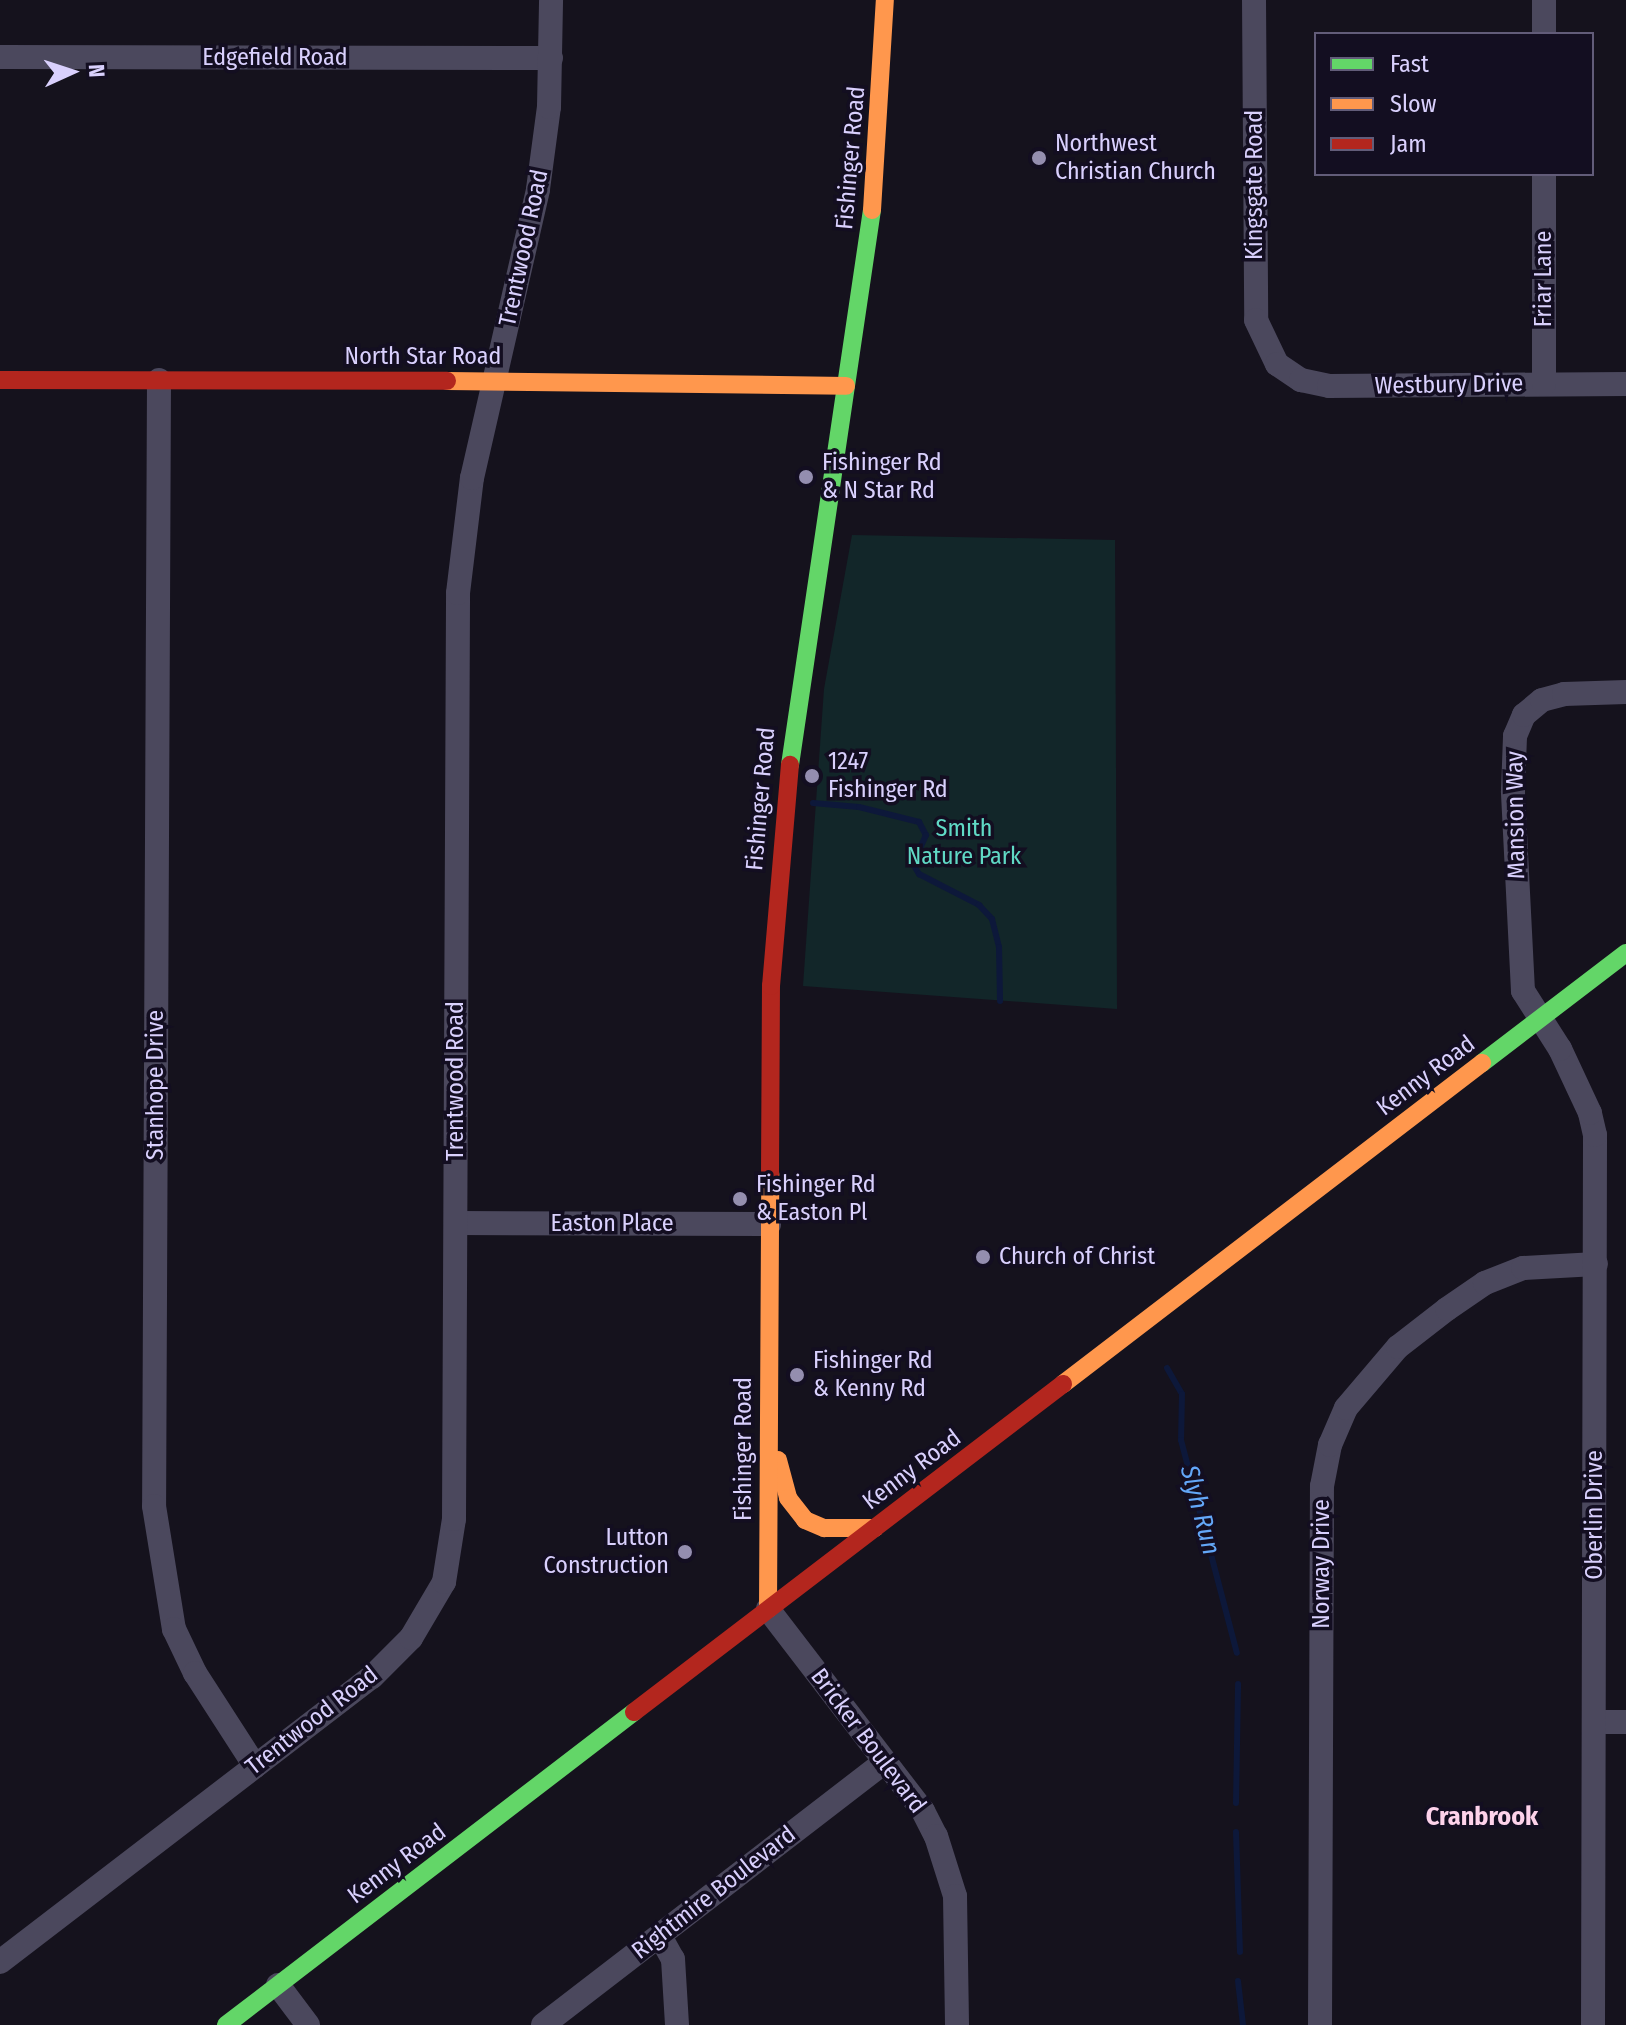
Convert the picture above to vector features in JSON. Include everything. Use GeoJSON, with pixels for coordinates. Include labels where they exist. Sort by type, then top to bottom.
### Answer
{"type":"FeatureCollection","features":[{"type":"Feature","properties":{"kind":"main road","name":"Fishinger Road"},"geometry":{"type":"LineString","coordinates":[[768,1609],[771,986],[787,761],[876,175],[885,0]]}},
{"type":"Feature","properties":{"kind":"main road","name":"North Star Road"},"geometry":{"type":"LineString","coordinates":[[0,380],[495,381],[846,386]]}},
{"type":"Feature","properties":{"kind":"main road","name":"Kenny Road"},"geometry":{"type":"LineString","coordinates":[[226,2025],[1626,953]]}},
{"type":"Feature","properties":{"kind":"main road"},"geometry":{"type":"LineString","coordinates":[[768,1421],[797,1513],[824,1528],[875,1528]]}},
{"type":"Feature","properties":{"kind":"street","name":"Trentwood Road"},"geometry":{"type":"LineString","coordinates":[[0,1962],[372,1677],[411,1638],[444,1582],[454,1519],[458,593],[472,478],[538,189],[551,58],[551,0]]}},
{"type":"Feature","properties":{"kind":"street","name":"Kingsgate Road"},"geometry":{"type":"LineString","coordinates":[[1254,0],[1256,320],[1277,364]]}},
{"type":"Feature","properties":{"kind":"street"},"geometry":{"type":"LineString","coordinates":[[1544,0],[1544,32]]}},
{"type":"Feature","properties":{"kind":"street","name":"Edgefield Road"},"geometry":{"type":"LineString","coordinates":[[0,57],[551,58]]}},
{"type":"Feature","properties":{"kind":"street","name":"Friar Lane"},"geometry":{"type":"LineString","coordinates":[[1544,176],[1544,384]]}},
{"type":"Feature","properties":{"kind":"street","name":"Westbury Drive"},"geometry":{"type":"LineString","coordinates":[[1277,364],[1301,380],[1329,386],[1626,384]]}},
{"type":"Feature","properties":{"kind":"street","name":"Stanhope Drive"},"geometry":{"type":"LineString","coordinates":[[159,380],[154,1506],[159,1564],[174,1629],[195,1673],[255,1766]]}},
{"type":"Feature","properties":{"kind":"street","name":"Mansion Way"},"geometry":{"type":"LineString","coordinates":[[1540,1019],[1523,991],[1513,791],[1515,736],[1524,715],[1542,700],[1564,694],[1626,692]]}},
{"type":"Feature","properties":{"kind":"street","name":"Oberlin Drive"},"geometry":{"type":"LineString","coordinates":[[1540,1019],[1590,1113],[1597,1172],[1593,2025]]}},
{"type":"Feature","properties":{"kind":"street","name":"Easton Place"},"geometry":{"type":"LineString","coordinates":[[456,1223],[769,1224]]}},
{"type":"Feature","properties":{"kind":"street","name":"Norway Drive"},"geometry":{"type":"LineString","coordinates":[[1320,2025],[1322,1486],[1330,1445],[1346,1408],[1398,1347],[1485,1283],[1523,1268],[1596,1264]]}},
{"type":"Feature","properties":{"kind":"street","name":"Bricker Boulevard"},"geometry":{"type":"LineString","coordinates":[[768,1609],[923,1811],[948,1867],[957,1924],[957,2025]]}},
{"type":"Feature","properties":{"kind":"street"},"geometry":{"type":"LineString","coordinates":[[1595,1722],[1626,1722]]}},
{"type":"Feature","properties":{"kind":"street","name":"Rightmire Boulevard"},"geometry":{"type":"LineString","coordinates":[[543,2025],[885,1762]]}},
{"type":"Feature","properties":{"kind":"street"},"geometry":{"type":"LineString","coordinates":[[660,1936],[673,1959],[677,2025]]}},
{"type":"Feature","properties":{"kind":"street"},"geometry":{"type":"LineString","coordinates":[[278,1985],[308,2025]]}},
{"type":"Feature","properties":{"kind":"green space","name":"Smith Nature Park"},"geometry":{"type":"Polygon","coordinates":[[[852,535],[1115,540],[1117,1009],[803,986],[824,689],[852,535]]]}},
{"type":"Feature","properties":{"kind":"waterway","name":"Slyh Run"},"geometry":{"type":"LineString","coordinates":[[813,803],[859,807],[919,822],[926,835],[913,864],[919,874],[979,905],[992,919],[999,947],[1000,1001]]}},
{"type":"Feature","properties":{"kind":"waterway","name":"Slyh Run"},"geometry":{"type":"LineString","coordinates":[[1167,1368],[1182,1394],[1181,1440],[1237,1653]]}},
{"type":"Feature","properties":{"kind":"waterway","name":"Slyh Run"},"geometry":{"type":"LineString","coordinates":[[1236,1803],[1238,1684]]}},
{"type":"Feature","properties":{"kind":"waterway"},"geometry":{"type":"LineString","coordinates":[[1236,1832],[1240,1952]]}},
{"type":"Feature","properties":{"kind":"waterway","name":"Slyh Run"},"geometry":{"type":"LineString","coordinates":[[1238,1981],[1243,2025]]}},
{"type":"Feature","properties":{"kind":"traffic: fast"},"geometry":{"type":"LineString","coordinates":[[790,765],[872,210]]}},
{"type":"Feature","properties":{"kind":"traffic: fast"},"geometry":{"type":"LineString","coordinates":[[1482,1063],[1626,953]]}},
{"type":"Feature","properties":{"kind":"traffic: fast"},"geometry":{"type":"LineString","coordinates":[[226,2025],[634,1712]]}},
{"type":"Feature","properties":{"kind":"traffic: slow"},"geometry":{"type":"LineString","coordinates":[[872,210],[885,0]]}},
{"type":"Feature","properties":{"kind":"traffic: slow"},"geometry":{"type":"LineString","coordinates":[[447,381],[846,386]]}},
{"type":"Feature","properties":{"kind":"traffic: slow"},"geometry":{"type":"LineString","coordinates":[[1063,1384],[1482,1063]]}},
{"type":"Feature","properties":{"kind":"traffic: slow"},"geometry":{"type":"LineString","coordinates":[[768,1609],[770,1174]]}},
{"type":"Feature","properties":{"kind":"traffic: slow"},"geometry":{"type":"LineString","coordinates":[[778,1460],[788,1498],[805,1520],[824,1528],[875,1528]]}},
{"type":"Feature","properties":{"kind":"traffic: jam"},"geometry":{"type":"LineString","coordinates":[[0,380],[447,381]]}},
{"type":"Feature","properties":{"kind":"traffic: jam"},"geometry":{"type":"LineString","coordinates":[[770,1174],[771,986],[790,765]]}},
{"type":"Feature","properties":{"kind":"traffic: jam"},"geometry":{"type":"LineString","coordinates":[[634,1712],[1063,1384]]}},
{"type":"Feature","properties":{"kind":"place","name":"Northwest Christian Church"},"geometry":{"type":"Point","coordinates":[1039,158]}},
{"type":"Feature","properties":{"kind":"place","name":"Fishinger Rd & N Star Rd"},"geometry":{"type":"Point","coordinates":[806,477]}},
{"type":"Feature","properties":{"kind":"place","name":"1247 Fishinger Rd"},"geometry":{"type":"Point","coordinates":[812,776]}},
{"type":"Feature","properties":{"kind":"place","name":"Fishinger Rd & Easton Pl"},"geometry":{"type":"Point","coordinates":[740,1199]}},
{"type":"Feature","properties":{"kind":"place","name":"Church of Christ"},"geometry":{"type":"Point","coordinates":[983,1257]}},
{"type":"Feature","properties":{"kind":"place","name":"Fishinger Rd & Kenny Rd"},"geometry":{"type":"Point","coordinates":[797,1375]}},
{"type":"Feature","properties":{"kind":"place","name":"Lutton Construction"},"geometry":{"type":"Point","coordinates":[685,1552]}},
{"type":"Feature","properties":{"kind":"district","name":"Cranbrook"},"geometry":{"type":"Point","coordinates":[1482,1817]}}]}
